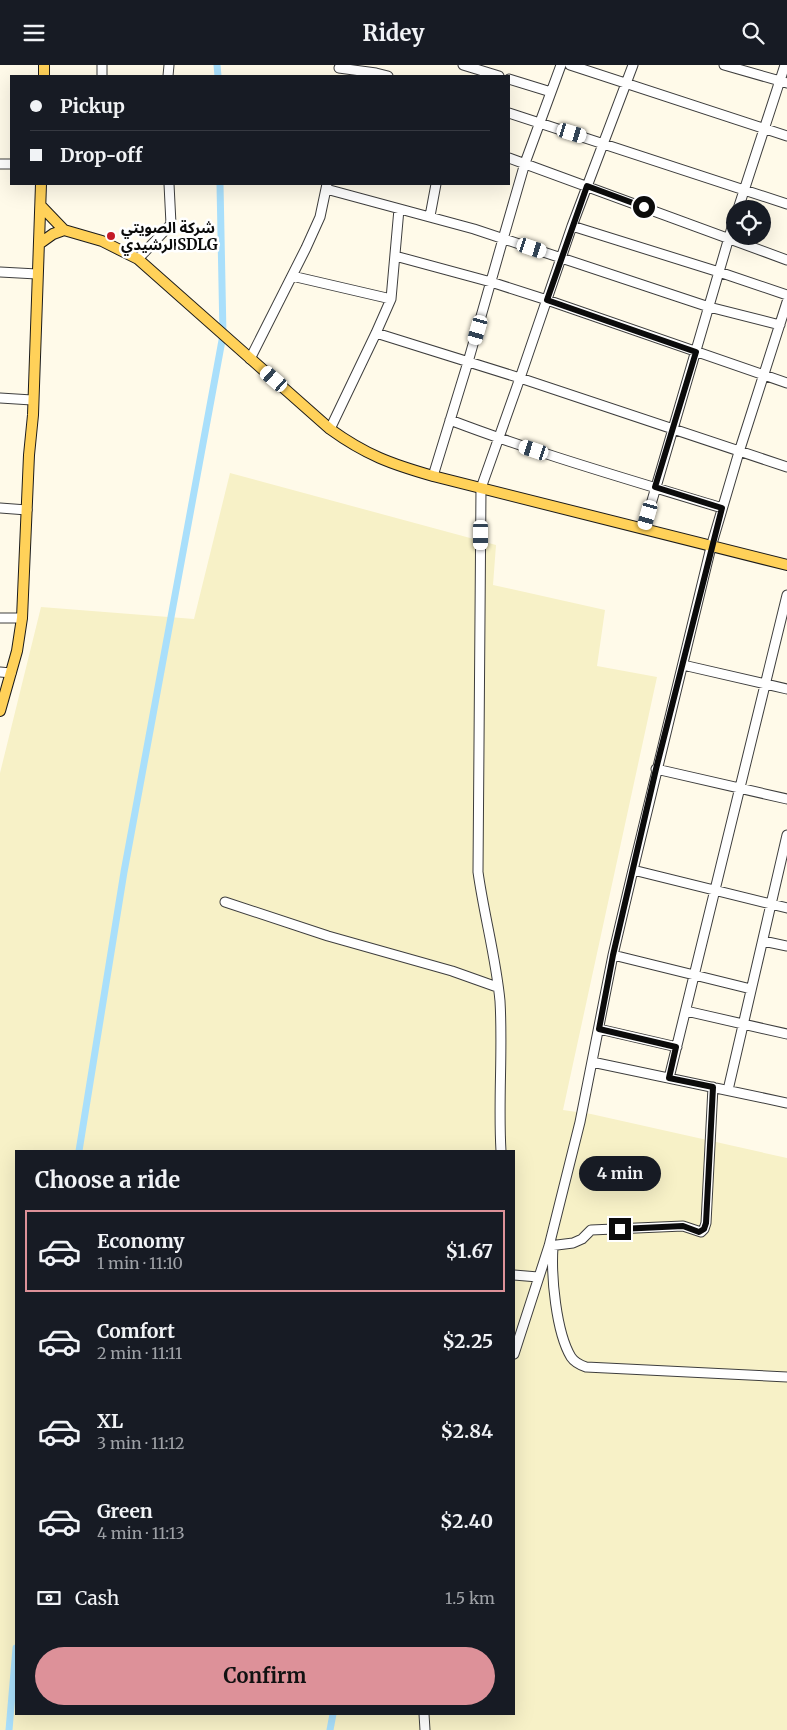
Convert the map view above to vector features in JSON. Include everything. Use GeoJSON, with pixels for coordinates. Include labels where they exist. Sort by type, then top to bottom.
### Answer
{"type":"FeatureCollection","features":[{"type":"Feature","properties":{"kind":"main road"},"geometry":{"type":"LineString","coordinates":[[0,711],[5,673],[19,642],[22,618],[41,185]]}},
{"type":"Feature","properties":{"kind":"main road"},"geometry":{"type":"LineString","coordinates":[[41,206],[64,230],[102,241],[138,259],[330,429],[348,443],[378,458],[433,476],[787,565]]}},
{"type":"Feature","properties":{"kind":"main road"},"geometry":{"type":"LineString","coordinates":[[39,244],[53,234],[64,230]]}},
{"type":"Feature","properties":{"kind":"street"},"geometry":{"type":"LineString","coordinates":[[164,65],[169,65]]}},
{"type":"Feature","properties":{"kind":"street"},"geometry":{"type":"LineString","coordinates":[[463,65],[496,75]]}},
{"type":"Feature","properties":{"kind":"street"},"geometry":{"type":"LineString","coordinates":[[433,476],[492,282],[502,239],[526,163],[561,65]]}},
{"type":"Feature","properties":{"kind":"street"},"geometry":{"type":"LineString","coordinates":[[570,65],[787,136]]}},
{"type":"Feature","properties":{"kind":"street"},"geometry":{"type":"LineString","coordinates":[[501,1150],[499,1120],[502,1040],[498,987],[478,872],[480,488],[499,439],[572,226],[633,65]]}},
{"type":"Feature","properties":{"kind":"street"},"geometry":{"type":"LineString","coordinates":[[724,65],[783,82]]}},
{"type":"Feature","properties":{"kind":"street"},"geometry":{"type":"LineString","coordinates":[[741,200],[763,129],[783,82],[785,65]]}},
{"type":"Feature","properties":{"kind":"street"},"geometry":{"type":"LineString","coordinates":[[339,70],[384,75]]}},
{"type":"Feature","properties":{"kind":"street"},"geometry":{"type":"LineString","coordinates":[[510,79],[551,92]]}},
{"type":"Feature","properties":{"kind":"street"},"geometry":{"type":"LineString","coordinates":[[510,113],[787,204]]}},
{"type":"Feature","properties":{"kind":"street"},"geometry":{"type":"LineString","coordinates":[[510,158],[726,238]]}},
{"type":"Feature","properties":{"kind":"street"},"geometry":{"type":"LineString","coordinates":[[138,259],[171,223],[169,185]]}},
{"type":"Feature","properties":{"kind":"street"},"geometry":{"type":"LineString","coordinates":[[430,216],[436,185]]}},
{"type":"Feature","properties":{"kind":"street"},"geometry":{"type":"LineString","coordinates":[[250,359],[320,217],[327,187],[399,209],[430,216],[709,307],[780,325]]}},
{"type":"Feature","properties":{"kind":"street"},"geometry":{"type":"LineString","coordinates":[[330,429],[391,299],[399,209]]}},
{"type":"Feature","properties":{"kind":"street"},"geometry":{"type":"LineString","coordinates":[[572,226],[787,295]]}},
{"type":"Feature","properties":{"kind":"street"},"geometry":{"type":"LineString","coordinates":[[644,528],[726,245]]}},
{"type":"Feature","properties":{"kind":"street"},"geometry":{"type":"LineString","coordinates":[[744,245],[787,261]]}},
{"type":"Feature","properties":{"kind":"street"},"geometry":{"type":"LineString","coordinates":[[395,256],[492,282],[787,383]]}},
{"type":"Feature","properties":{"kind":"street"},"geometry":{"type":"LineString","coordinates":[[0,272],[38,274]]}},
{"type":"Feature","properties":{"kind":"street"},"geometry":{"type":"LineString","coordinates":[[292,276],[391,299]]}},
{"type":"Feature","properties":{"kind":"street"},"geometry":{"type":"LineString","coordinates":[[515,1351],[538,1277],[551,1246],[580,1122],[613,955],[656,769],[711,547],[787,302]]}},
{"type":"Feature","properties":{"kind":"street"},"geometry":{"type":"LineString","coordinates":[[376,333],[520,378],[674,429],[739,453],[787,467]]}},
{"type":"Feature","properties":{"kind":"street"},"geometry":{"type":"LineString","coordinates":[[0,398],[32,400]]}},
{"type":"Feature","properties":{"kind":"street"},"geometry":{"type":"LineString","coordinates":[[450,420],[499,439],[588,468],[722,508]]}},
{"type":"Feature","properties":{"kind":"street"},"geometry":{"type":"LineString","coordinates":[[0,508],[27,509]]}},
{"type":"Feature","properties":{"kind":"street"},"geometry":{"type":"LineString","coordinates":[[669,1078],[787,595]]}},
{"type":"Feature","properties":{"kind":"street"},"geometry":{"type":"LineString","coordinates":[[0,618],[22,618]]}},
{"type":"Feature","properties":{"kind":"street"},"geometry":{"type":"LineString","coordinates":[[683,665],[787,689]]}},
{"type":"Feature","properties":{"kind":"street"},"geometry":{"type":"LineString","coordinates":[[656,769],[787,799]]}},
{"type":"Feature","properties":{"kind":"street"},"geometry":{"type":"LineString","coordinates":[[728,1090],[772,905],[783,870],[787,835]]}},
{"type":"Feature","properties":{"kind":"street"},"geometry":{"type":"LineString","coordinates":[[633,870],[787,908]]}},
{"type":"Feature","properties":{"kind":"street"},"geometry":{"type":"LineString","coordinates":[[225,902],[328,936],[452,971],[498,987]]}},
{"type":"Feature","properties":{"kind":"street"},"geometry":{"type":"LineString","coordinates":[[763,941],[787,946]]}},
{"type":"Feature","properties":{"kind":"street"},"geometry":{"type":"LineString","coordinates":[[613,955],[751,989]]}},
{"type":"Feature","properties":{"kind":"street"},"geometry":{"type":"LineString","coordinates":[[686,1011],[787,1034]]}},
{"type":"Feature","properties":{"kind":"street"},"geometry":{"type":"LineString","coordinates":[[599,1029],[676,1047]]}},
{"type":"Feature","properties":{"kind":"street"},"geometry":{"type":"LineString","coordinates":[[592,1062],[786,1100]]}},
{"type":"Feature","properties":{"kind":"street"},"geometry":{"type":"LineString","coordinates":[[551,1246],[574,1243],[582,1239],[591,1230],[683,1226],[699,1232],[704,1229],[713,1087]]}},
{"type":"Feature","properties":{"kind":"street"},"geometry":{"type":"LineString","coordinates":[[551,1246],[551,1266],[561,1330],[570,1356],[580,1365],[586,1367],[787,1377]]}},
{"type":"Feature","properties":{"kind":"street"},"geometry":{"type":"LineString","coordinates":[[515,1275],[538,1277]]}},
{"type":"Feature","properties":{"kind":"street"},"geometry":{"type":"LineString","coordinates":[[424,1715],[424,1730]]}},
{"type":"Feature","properties":{"kind":"shaded area"},"geometry":{"type":"Polygon","coordinates":[[[230,473],[496,545],[493,585],[605,610],[597,666],[657,677],[563,1110],[591,1114],[787,1158],[787,1730],[0,1730],[0,773],[41,607],[194,619],[230,473]]]}},
{"type":"Feature","properties":{"kind":"waterway"},"geometry":{"type":"LineString","coordinates":[[217,65],[218,75]]}},
{"type":"Feature","properties":{"kind":"waterway"},"geometry":{"type":"LineString","coordinates":[[79,1150],[124,872],[223,335],[220,185]]}},
{"type":"Feature","properties":{"kind":"waterway"},"geometry":{"type":"LineString","coordinates":[[9,1730],[15,1660]]}},
{"type":"Feature","properties":{"kind":"waterway"},"geometry":{"type":"LineString","coordinates":[[330,1730],[333,1715]]}},
{"type":"Feature","properties":{"kind":"place","name":"شركة الصويتي الرشيديSDLG"},"geometry":{"type":"Point","coordinates":[111,236]}},
{"type":"Feature","properties":{"kind":"route"},"geometry":{"type":"LineString","coordinates":[[620,1229],[683,1226],[701,1232],[706,1223],[713,1087],[669,1078],[676,1047],[599,1029],[613,955],[656,769],[722,508],[655,487],[696,352],[547,300],[587,186],[644,207]]}}]}
